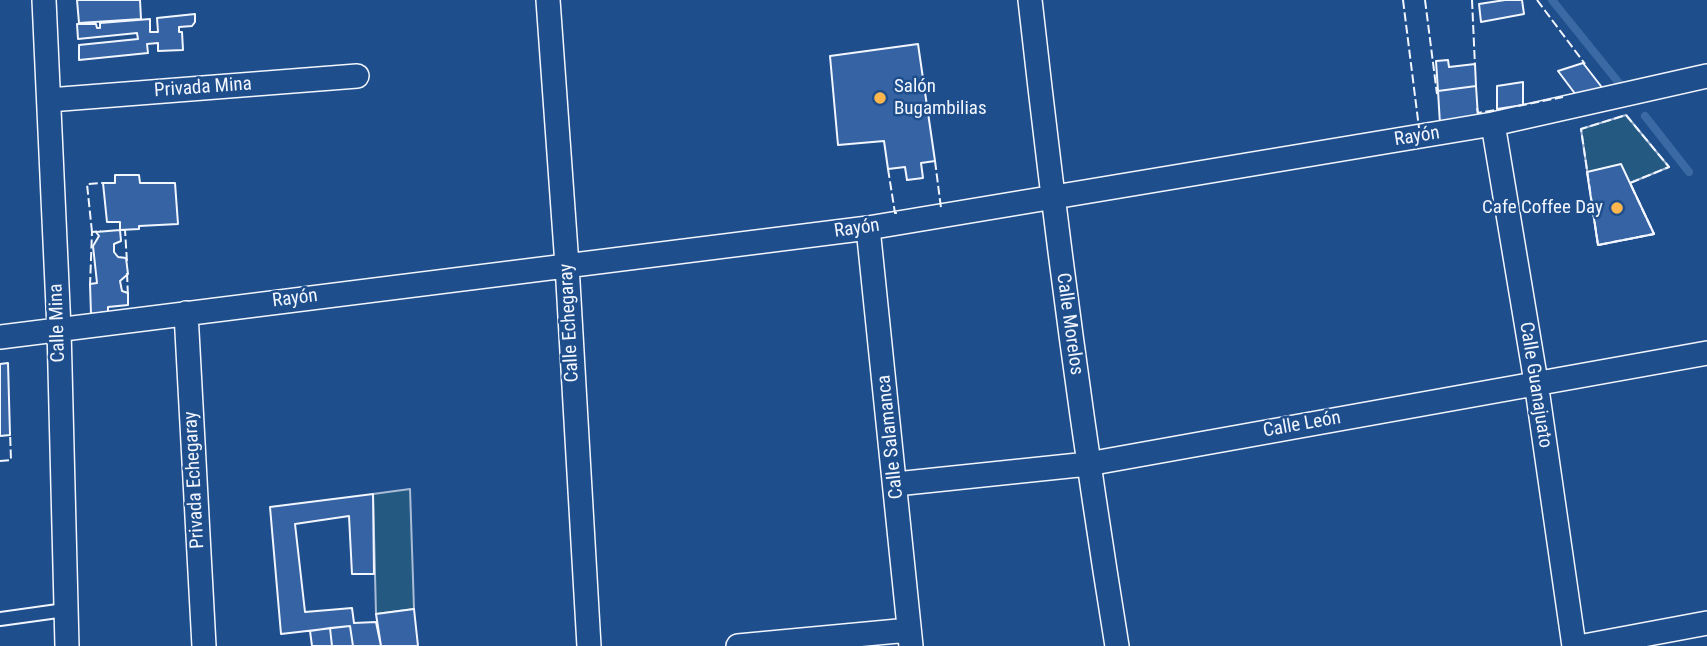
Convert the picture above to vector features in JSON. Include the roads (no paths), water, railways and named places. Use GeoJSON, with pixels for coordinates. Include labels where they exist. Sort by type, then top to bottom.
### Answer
{"type":"FeatureCollection","features":[{"type":"Feature","properties":{"kind":"street","name":"Calle Mina"},"geometry":{"type":"LineString","coordinates":[[44,0],[59,328],[66,646]]}},
{"type":"Feature","properties":{"kind":"street","name":"Calle Echegaray"},"geometry":{"type":"LineString","coordinates":[[548,0],[567,265],[589,646]]}},
{"type":"Feature","properties":{"kind":"street","name":"Calle Morelos"},"geometry":{"type":"LineString","coordinates":[[1030,0],[1052,198],[1088,464],[1117,646]]}},
{"type":"Feature","properties":{"kind":"street","name":"Privada Mina"},"geometry":{"type":"LineString","coordinates":[[49,100],[357,76]]}},
{"type":"Feature","properties":{"kind":"street","name":"Rayón"},"geometry":{"type":"LineString","coordinates":[[0,337],[868,228],[1493,124],[1707,76]]}},
{"type":"Feature","properties":{"kind":"street","name":"Calle Guanajuato"},"geometry":{"type":"LineString","coordinates":[[1493,124],[1536,382],[1574,646]]}},
{"type":"Feature","properties":{"kind":"street","name":"Calle Salamanca"},"geometry":{"type":"LineString","coordinates":[[868,228],[910,638]]}},
{"type":"Feature","properties":{"kind":"street","name":"Privada Echegaray"},"geometry":{"type":"LineString","coordinates":[[186,313],[204,646]]}},
{"type":"Feature","properties":{"kind":"street","name":"Calle León"},"geometry":{"type":"LineString","coordinates":[[896,484],[1088,464],[1707,353]]}},
{"type":"Feature","properties":{"kind":"street"},"geometry":{"type":"LineString","coordinates":[[1584,646],[1707,623]]}},
{"type":"Feature","properties":{"kind":"street"},"geometry":{"type":"LineString","coordinates":[[738,646],[910,638]]}},
{"type":"Feature","properties":{"kind":"lane"},"geometry":{"type":"LineString","coordinates":[[0,619],[65,610]]}},
{"type":"Feature","properties":{"kind":"waterway"},"geometry":{"type":"LineString","coordinates":[[1552,0],[1619,83]]}},
{"type":"Feature","properties":{"kind":"waterway"},"geometry":{"type":"LineString","coordinates":[[1645,116],[1689,172]]}},
{"type":"Feature","properties":{"kind":"place","name":"Salón Bugambilias"},"geometry":{"type":"Point","coordinates":[880,98]}},
{"type":"Feature","properties":{"kind":"place","name":"Cafe Coffee Day"},"geometry":{"type":"Point","coordinates":[1617,208]}}]}
